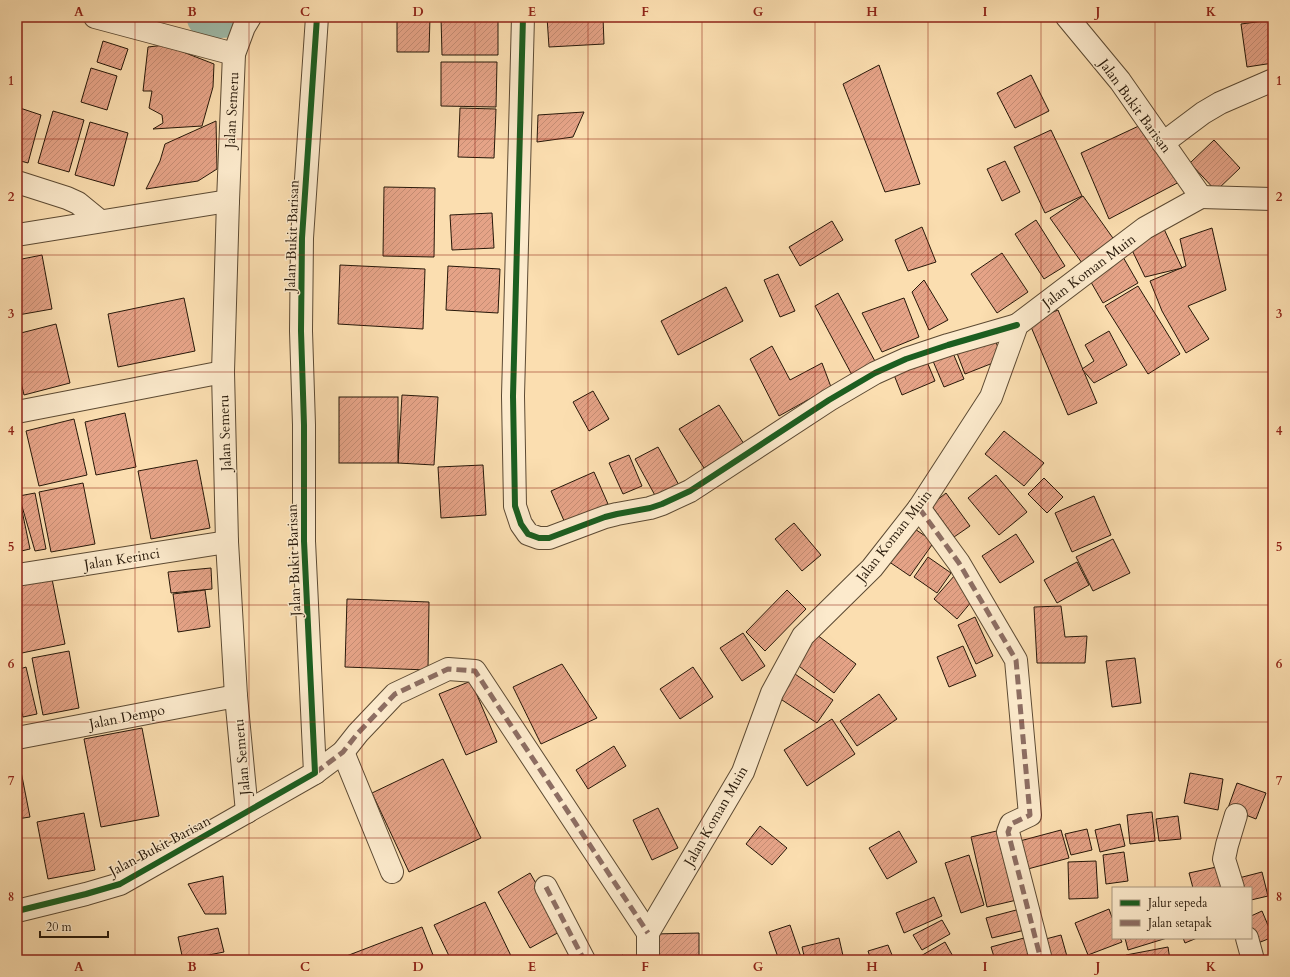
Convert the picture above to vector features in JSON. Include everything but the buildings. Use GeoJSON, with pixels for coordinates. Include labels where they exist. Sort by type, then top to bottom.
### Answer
{"type":"FeatureCollection","features":[{"type":"Feature","properties":{"kind":"street"},"geometry":{"type":"LineString","coordinates":[[95,17],[234,54],[244,27],[250,17]]}},
{"type":"Feature","properties":{"kind":"street","name":"Jalan Bukit Barisan"},"geometry":{"type":"LineString","coordinates":[[17,910],[86,894],[120,884],[315,773],[304,541],[304,425],[301,331],[302,238],[317,17]]}},
{"type":"Feature","properties":{"kind":"street"},"geometry":{"type":"LineString","coordinates":[[523,17],[513,438],[515,506],[521,524],[528,534],[539,538],[549,538],[605,517],[643,510],[662,504],[690,491],[829,400],[875,373],[906,359],[941,347],[1017,326]]}},
{"type":"Feature","properties":{"kind":"street","name":"Jalan Bukit Barisan"},"geometry":{"type":"LineString","coordinates":[[1067,17],[1120,81],[1201,197]]}},
{"type":"Feature","properties":{"kind":"street","name":"Jalan Semeru"},"geometry":{"type":"LineString","coordinates":[[234,54],[223,372],[227,542],[236,696],[247,812]]}},
{"type":"Feature","properties":{"kind":"street"},"geometry":{"type":"LineString","coordinates":[[1163,143],[1203,113],[1220,103],[1273,80]]}},
{"type":"Feature","properties":{"kind":"street"},"geometry":{"type":"LineString","coordinates":[[17,182],[78,203],[100,221]]}},
{"type":"Feature","properties":{"kind":"street"},"geometry":{"type":"LineString","coordinates":[[1201,197],[1273,199]]}},
{"type":"Feature","properties":{"kind":"street","name":"Jalan Koman Muin"},"geometry":{"type":"LineString","coordinates":[[648,933],[743,772],[772,694],[803,636],[872,568],[919,508],[991,397],[1017,326],[1145,228],[1201,197]]}},
{"type":"Feature","properties":{"kind":"street"},"geometry":{"type":"LineString","coordinates":[[17,235],[228,201]]}},
{"type":"Feature","properties":{"kind":"street"},"geometry":{"type":"LineString","coordinates":[[17,412],[223,372]]}},
{"type":"Feature","properties":{"kind":"street"},"geometry":{"type":"LineString","coordinates":[[919,508],[959,564],[1016,660],[1030,815],[1011,824],[1008,832],[1041,960]]}},
{"type":"Feature","properties":{"kind":"street","name":"Jalan Kerinci"},"geometry":{"type":"LineString","coordinates":[[17,575],[227,542]]}},
{"type":"Feature","properties":{"kind":"street"},"geometry":{"type":"LineString","coordinates":[[315,773],[343,752],[358,733],[395,694],[448,669],[475,671],[648,933],[648,960]]}},
{"type":"Feature","properties":{"kind":"street","name":"Jalan Dempo"},"geometry":{"type":"LineString","coordinates":[[17,738],[236,696]]}},
{"type":"Feature","properties":{"kind":"street"},"geometry":{"type":"LineString","coordinates":[[343,752],[392,872]]}},
{"type":"Feature","properties":{"kind":"street"},"geometry":{"type":"LineString","coordinates":[[1232,887],[1224,859],[1226,845],[1236,815]]}},
{"type":"Feature","properties":{"kind":"street"},"geometry":{"type":"LineString","coordinates":[[546,887],[584,960]]}},
{"type":"Feature","properties":{"kind":"street"},"geometry":{"type":"LineString","coordinates":[[1246,939],[1253,960]]}},
{"type":"Feature","properties":{"kind":"waterway"},"geometry":{"type":"LineString","coordinates":[[207,17],[228,17]]}},
{"type":"Feature","properties":{"kind":"marked path"},"geometry":{"type":"LineString","coordinates":[[919,508],[959,563],[1016,660],[1030,815],[1011,824],[1008,832],[1041,960]]}},
{"type":"Feature","properties":{"kind":"marked path"},"geometry":{"type":"LineString","coordinates":[[315,773],[343,752],[358,733],[395,694],[448,669],[475,671],[648,933]]}},
{"type":"Feature","properties":{"kind":"marked path"},"geometry":{"type":"LineString","coordinates":[[546,887],[584,960]]}},
{"type":"Feature","properties":{"kind":"cycle path"},"geometry":{"type":"LineString","coordinates":[[17,911],[120,884],[315,773],[304,541],[304,425],[301,331],[302,238],[317,17]]}},
{"type":"Feature","properties":{"kind":"cycle path"},"geometry":{"type":"LineString","coordinates":[[523,17],[513,396],[515,506],[521,524],[528,534],[539,538],[549,538],[605,517],[650,508],[662,504],[690,491],[829,400],[875,373],[906,359],[1017,325]]}}]}
